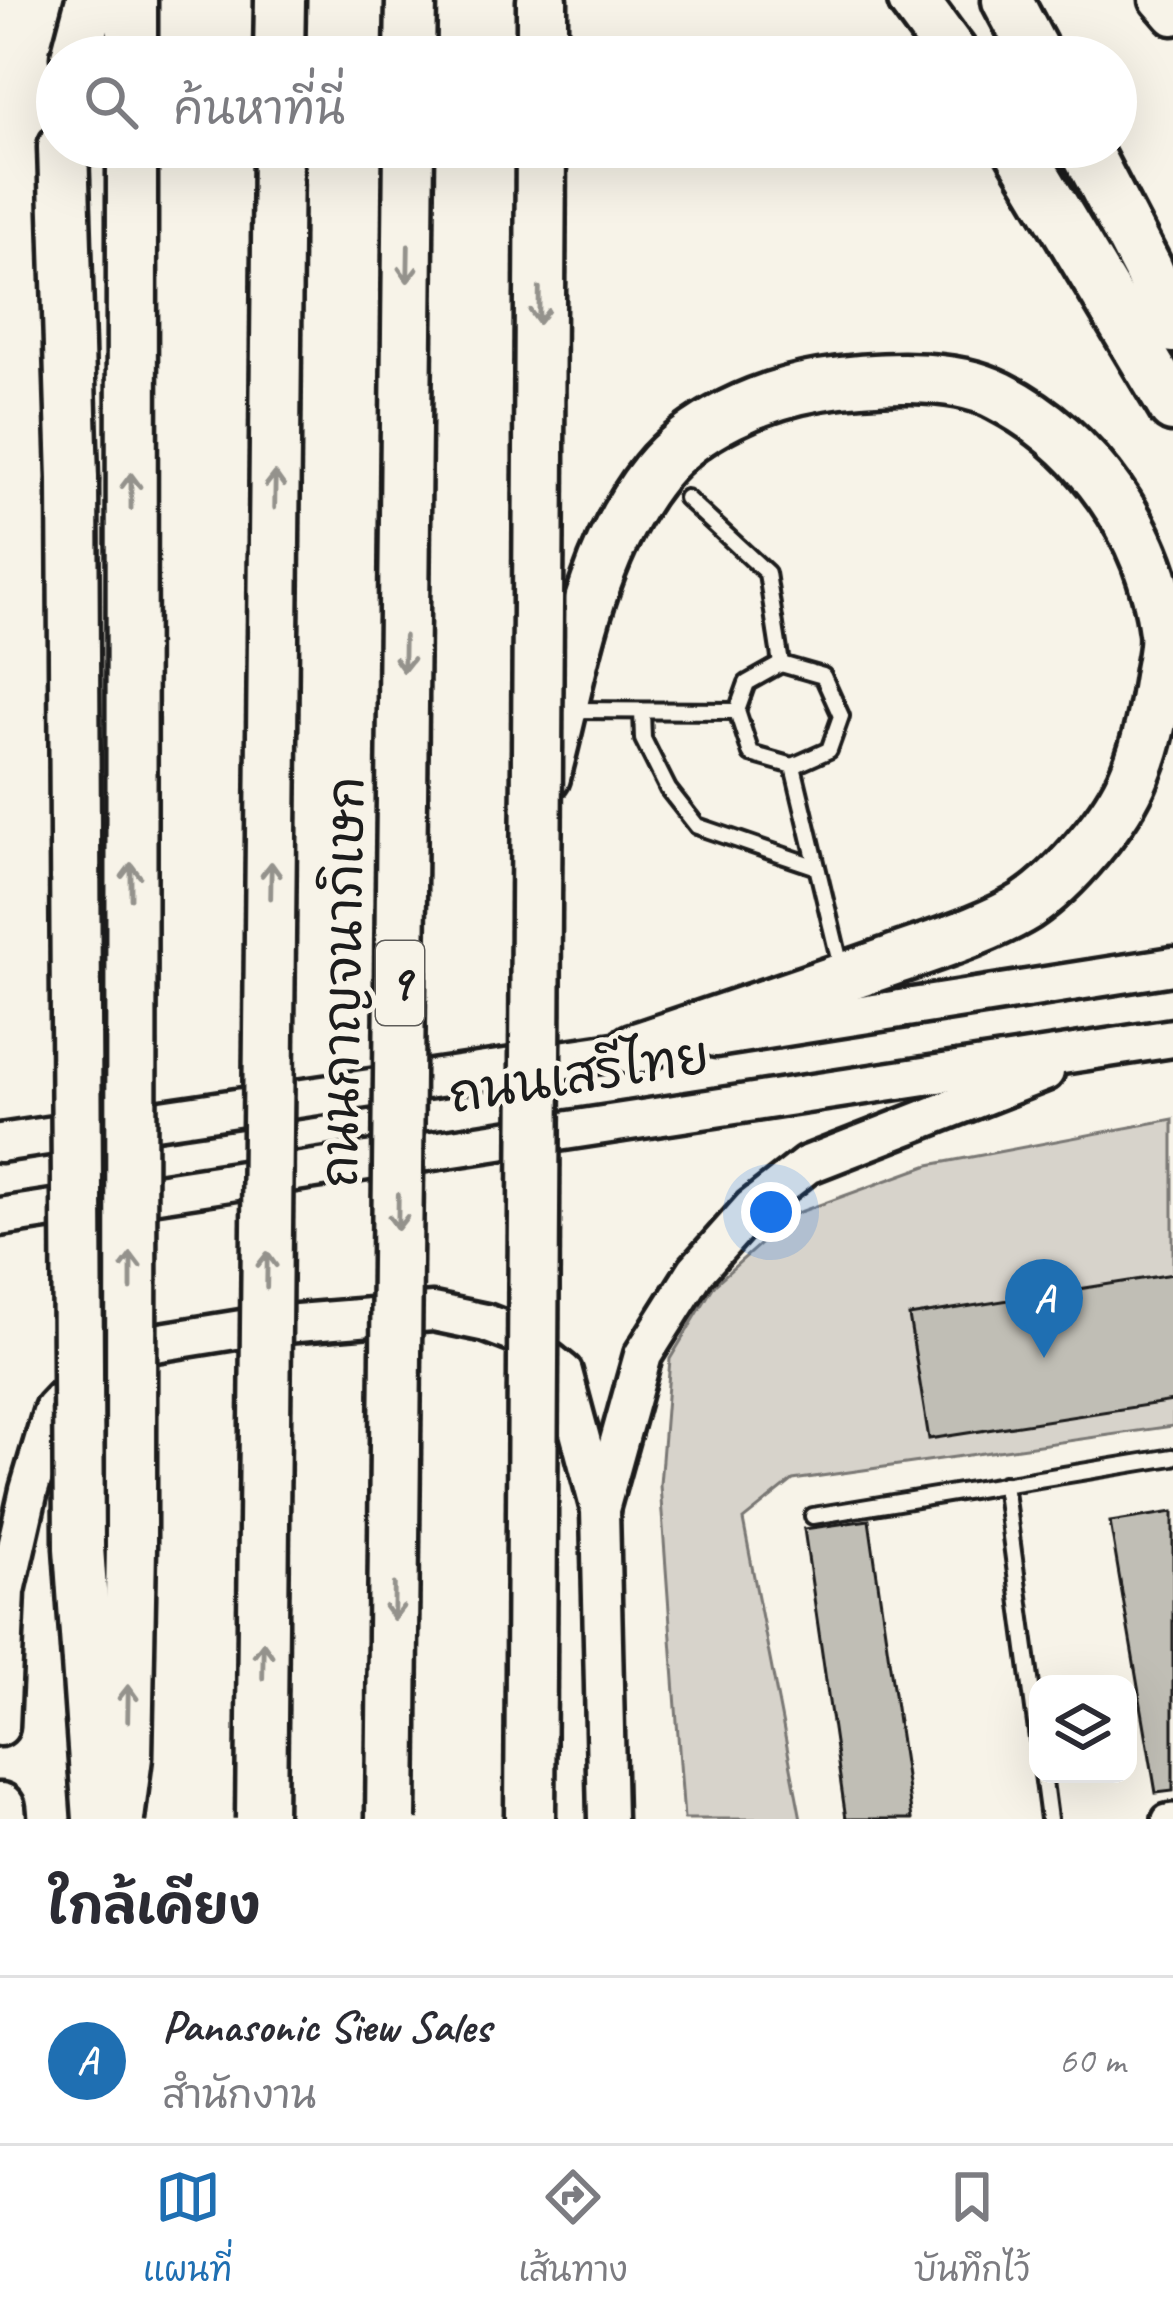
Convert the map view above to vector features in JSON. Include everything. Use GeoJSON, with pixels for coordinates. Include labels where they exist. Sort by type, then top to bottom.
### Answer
{"type":"FeatureCollection","features":[{"type":"Feature","properties":{"kind":"highway"},"geometry":{"type":"LineString","coordinates":[[82,36],[91,0]]}},
{"type":"Feature","properties":{"kind":"highway"},"geometry":{"type":"LineString","coordinates":[[132,0],[132,36]]}},
{"type":"Feature","properties":{"kind":"highway"},"geometry":{"type":"LineString","coordinates":[[279,36],[280,0]]}},
{"type":"Feature","properties":{"kind":"highway"},"geometry":{"type":"LineString","coordinates":[[410,36],[411,0]]}},
{"type":"Feature","properties":{"kind":"highway"},"geometry":{"type":"LineString","coordinates":[[542,0],[542,36]]}},
{"type":"Feature","properties":{"kind":"highway"},"geometry":{"type":"LineString","coordinates":[[913,0],[940,36]]}},
{"type":"Feature","properties":{"kind":"highway"},"geometry":{"type":"LineString","coordinates":[[1007,0],[1026,36]]}},
{"type":"Feature","properties":{"kind":"highway"},"geometry":{"type":"LineString","coordinates":[[63,168],[73,478],[79,1548],[98,1819]]}},
{"type":"Feature","properties":{"kind":"highway"},"geometry":{"type":"LineString","coordinates":[[119,1819],[128,1757],[131,1546],[132,168]]}},
{"type":"Feature","properties":{"kind":"highway","name":"ถนนกาญจนาภิเษก"},"geometry":{"type":"LineString","coordinates":[[261,1819],[278,168]]}},
{"type":"Feature","properties":{"kind":"highway","name":"ถนนกาญจนาภิเษก"},"geometry":{"type":"LineString","coordinates":[[392,1819],[409,168]]}},
{"type":"Feature","properties":{"kind":"highway"},"geometry":{"type":"LineString","coordinates":[[530,1819],[541,168]]}},
{"type":"Feature","properties":{"kind":"highway"},"geometry":{"type":"LineString","coordinates":[[1031,168],[1173,407]]}},
{"type":"Feature","properties":{"kind":"highway"},"geometry":{"type":"LineString","coordinates":[[1095,168],[1173,328]]}},
{"type":"Feature","properties":{"kind":"highway"},"geometry":{"type":"LineString","coordinates":[[535,813],[592,593],[617,531],[657,470],[711,424],[781,392],[870,377],[951,383],[996,394],[1057,434],[1111,490],[1142,552],[1165,635],[1153,717],[1134,778],[1093,840],[1025,906],[932,946],[634,1049]]}},
{"type":"Feature","properties":{"kind":"highway"},"geometry":{"type":"LineString","coordinates":[[0,1808],[1,1819]]}},
{"type":"Feature","properties":{"kind":"main road"},"geometry":{"type":"LineString","coordinates":[[1159,0],[1173,16]]}},
{"type":"Feature","properties":{"kind":"main road","name":"ถนนเสรีไทย"},"geometry":{"type":"LineString","coordinates":[[0,1143],[856,1018],[1173,966]]}},
{"type":"Feature","properties":{"kind":"main road","name":"ถนนเสรีไทย"},"geometry":{"type":"LineString","coordinates":[[0,1217],[1173,1038]]}},
{"type":"Feature","properties":{"kind":"main road"},"geometry":{"type":"LineString","coordinates":[[600,1510],[643,1354],[696,1271],[752,1208],[807,1165],[1110,1048]]}},
{"type":"Feature","properties":{"kind":"main road"},"geometry":{"type":"LineString","coordinates":[[0,1727],[3,1583],[53,1408],[87,1373],[130,1347],[260,1326],[433,1312],[517,1335],[563,1372],[600,1510],[607,1819]]}},
{"type":"Feature","properties":{"kind":"lane"},"geometry":{"type":"LineString","coordinates":[[686,498],[767,572],[781,664]]}},
{"type":"Feature","properties":{"kind":"lane"},"geometry":{"type":"LineString","coordinates":[[781,664],[823,676],[842,716],[829,750],[793,766],[751,754],[736,711],[747,683],[781,664]]}},
{"type":"Feature","properties":{"kind":"lane"},"geometry":{"type":"LineString","coordinates":[[563,710],[736,711]]}},
{"type":"Feature","properties":{"kind":"lane"},"geometry":{"type":"LineString","coordinates":[[642,710],[643,739],[668,789],[697,826],[814,866]]}},
{"type":"Feature","properties":{"kind":"lane"},"geometry":{"type":"LineString","coordinates":[[793,766],[844,977]]}},
{"type":"Feature","properties":{"kind":"lane"},"geometry":{"type":"LineString","coordinates":[[813,1516],[1173,1457]]}},
{"type":"Feature","properties":{"kind":"lane"},"geometry":{"type":"LineString","coordinates":[[1004,1484],[1029,1675]]}},
{"type":"Feature","properties":{"kind":"lane"},"geometry":{"type":"LineString","coordinates":[[1044,1783],[1049,1819]]}},
{"type":"Feature","properties":{"kind":"shaded area"},"geometry":{"type":"Polygon","coordinates":[[[1173,1119],[1173,1426],[793,1480],[743,1520],[801,1819],[684,1819],[660,1485],[670,1359],[715,1284],[794,1214],[929,1165],[1173,1119]]]}},
{"type":"Feature","properties":{"kind":"building"},"geometry":{"type":"Polygon","coordinates":[[[1173,1274],[1173,1401],[929,1439],[909,1316],[1173,1274]]]}},
{"type":"Feature","properties":{"kind":"building"},"geometry":{"type":"Polygon","coordinates":[[[1173,1512],[1173,1791],[1156,1793],[1110,1522],[1173,1512]]]}},
{"type":"Feature","properties":{"kind":"building"},"geometry":{"type":"Polygon","coordinates":[[[869,1520],[912,1819],[846,1819],[804,1529],[869,1520]]]}},
{"type":"Feature","properties":{"kind":"place","name":"Panasonic Siew Sales"},"geometry":{"type":"Point","coordinates":[1044,1358]}}]}
